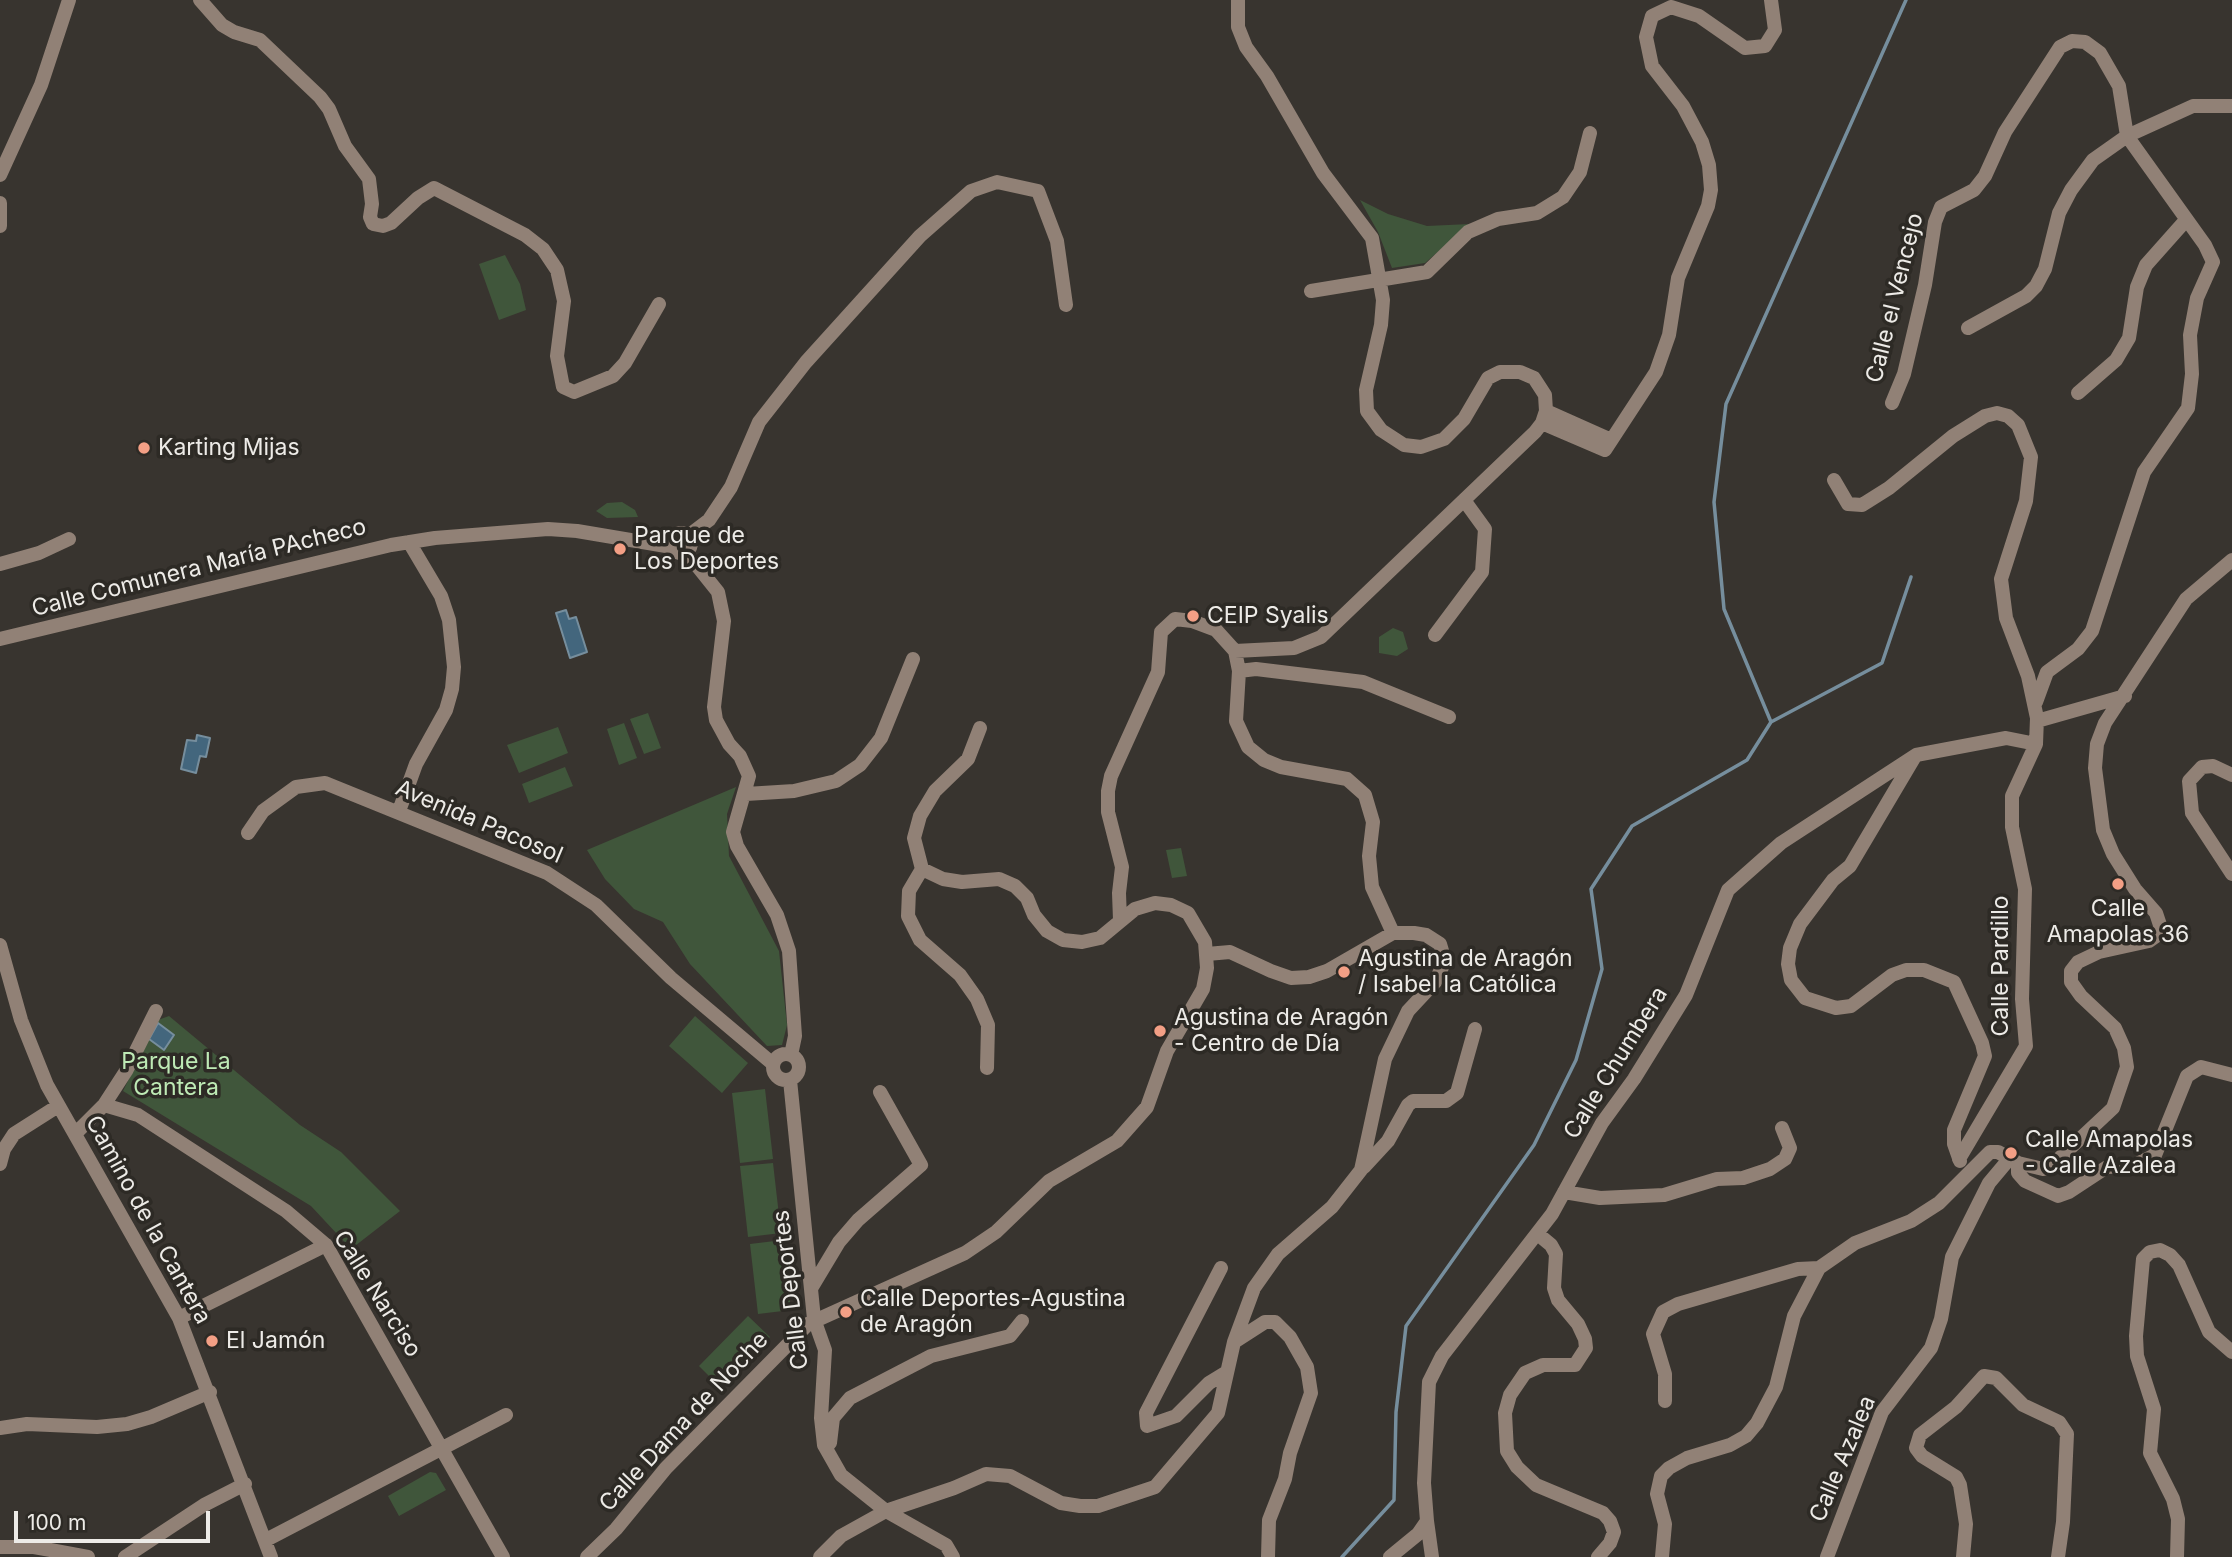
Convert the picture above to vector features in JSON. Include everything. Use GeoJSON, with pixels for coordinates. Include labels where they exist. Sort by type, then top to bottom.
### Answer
{"type":"FeatureCollection","features":[{"type":"Feature","properties":{"kind":"street"},"geometry":{"type":"LineString","coordinates":[[0,175],[41,85],[69,0]]}},
{"type":"Feature","properties":{"kind":"street"},"geometry":{"type":"LineString","coordinates":[[201,0],[222,25],[234,32],[260,40],[330,109],[345,146],[369,179],[372,204],[370,217],[373,224],[383,226],[391,223],[418,198],[434,188],[525,235],[543,249],[557,270],[564,301],[557,356],[563,387],[574,392],[613,376],[625,363],[659,304]]}},
{"type":"Feature","properties":{"kind":"street"},"geometry":{"type":"LineString","coordinates":[[1235,651],[1294,648],[1321,637],[1464,500],[1544,417],[1545,395],[1534,378],[1520,372],[1500,372],[1488,378],[1464,419],[1444,439],[1421,447],[1404,445],[1381,430],[1367,411],[1366,390],[1381,325],[1381,280],[1372,238],[1323,173],[1267,76],[1246,47],[1238,27],[1238,0]]}},
{"type":"Feature","properties":{"kind":"street"},"geometry":{"type":"LineString","coordinates":[[1544,417],[1608,445],[1656,372],[1669,335],[1678,278],[1704,216],[1711,190],[1702,142],[1684,106],[1652,65],[1646,37],[1651,16],[1671,6],[1699,16],[1745,48],[1765,46],[1775,30],[1771,0]]}},
{"type":"Feature","properties":{"kind":"street","name":"Calle el Vencejo"},"geometry":{"type":"LineString","coordinates":[[1892,403],[1904,374],[1926,285],[1935,222],[1941,207],[1974,190],[1985,176],[2006,132],[2060,47],[2072,41],[2085,42],[2105,60],[2119,86],[2127,136]]}},
{"type":"Feature","properties":{"kind":"street"},"geometry":{"type":"LineString","coordinates":[[1968,328],[2025,296],[2036,286],[2045,269],[2059,212],[2093,160],[2127,136],[2193,106],[2232,106]]}},
{"type":"Feature","properties":{"kind":"street"},"geometry":{"type":"LineString","coordinates":[[1311,291],[1427,272],[1468,232],[1498,219],[1537,213],[1563,197],[1580,172],[1591,133]]}},
{"type":"Feature","properties":{"kind":"street"},"geometry":{"type":"LineString","coordinates":[[2036,702],[2047,672],[2078,649],[2092,631],[2144,472],[2188,408],[2192,323],[2197,298],[2213,262],[2206,245],[2127,136]]}},
{"type":"Feature","properties":{"kind":"street"},"geometry":{"type":"LineString","coordinates":[[791,1055],[777,1058],[773,1064],[777,1076],[790,1080],[799,1071],[799,1064],[791,1055],[795,1024],[789,951],[777,915],[738,848],[733,832],[746,794],[748,776],[746,765],[716,720],[724,621],[718,592],[679,549],[676,535],[688,536],[709,520],[731,487],[759,422],[806,362],[920,236],[971,191],[998,182],[1038,191],[1057,241],[1066,305]]}},
{"type":"Feature","properties":{"kind":"street"},"geometry":{"type":"LineString","coordinates":[[0,203],[0,226]]}},
{"type":"Feature","properties":{"kind":"street"},"geometry":{"type":"LineString","coordinates":[[2078,393],[2116,360],[2129,338],[2137,287],[2146,265],[2186,220]]}},
{"type":"Feature","properties":{"kind":"street"},"geometry":{"type":"LineString","coordinates":[[1834,480],[1848,504],[1862,505],[1953,436],[1985,416],[1997,413],[2008,416],[2018,425],[2031,457],[2031,478],[2004,562],[2001,598],[2036,702],[2036,744]]}},
{"type":"Feature","properties":{"kind":"street"},"geometry":{"type":"LineString","coordinates":[[1435,635],[1462,603],[1482,572],[1485,529],[1464,500]]}},
{"type":"Feature","properties":{"kind":"street","name":"Calle Comunera María PAcheco"},"geometry":{"type":"LineString","coordinates":[[0,639],[409,542],[548,529],[577,531],[679,549]]}},
{"type":"Feature","properties":{"kind":"street"},"geometry":{"type":"LineString","coordinates":[[0,564],[39,553],[69,538]]}},
{"type":"Feature","properties":{"kind":"street"},"geometry":{"type":"LineString","coordinates":[[399,811],[416,764],[446,710],[454,667],[453,645],[445,608],[409,542]]}},
{"type":"Feature","properties":{"kind":"street"},"geometry":{"type":"LineString","coordinates":[[1662,1557],[1665,1524],[1657,1494],[1661,1476],[1687,1458],[1730,1445],[1746,1436],[1757,1423],[1776,1387],[1794,1316],[1818,1268],[1855,1243],[1911,1221],[1939,1203],[1990,1152],[1998,1152],[2014,1161],[2043,1169],[2050,1167],[2069,1146],[2105,1118],[2122,1088],[2127,1068],[2124,1048],[2115,1028],[2081,996],[2071,982],[2071,971],[2078,962],[2099,952],[2149,941],[2159,934],[2161,925],[2156,913],[2135,890],[2113,854],[2103,830],[2097,744],[2105,723],[2126,696],[2186,599],[2232,560]]}},
{"type":"Feature","properties":{"kind":"street"},"geometry":{"type":"LineString","coordinates":[[1120,920],[1122,867],[1108,812],[1108,791],[1111,776],[1158,671],[1161,632],[1175,619],[1192,621],[1216,630],[1235,651],[1239,671],[1236,721],[1248,747],[1264,760],[1281,767],[1348,779],[1365,795],[1373,822],[1369,856],[1371,887],[1393,933]]}},
{"type":"Feature","properties":{"kind":"street"},"geometry":{"type":"LineString","coordinates":[[746,794],[794,791],[836,781],[860,765],[881,738],[913,659]]}},
{"type":"Feature","properties":{"kind":"street"},"geometry":{"type":"LineString","coordinates":[[1239,671],[1256,669],[1363,682],[1394,692],[1449,717]]}},
{"type":"Feature","properties":{"kind":"street"},"geometry":{"type":"LineString","coordinates":[[2037,721],[2126,696]]}},
{"type":"Feature","properties":{"kind":"street"},"geometry":{"type":"LineString","coordinates":[[980,728],[968,759],[935,791],[920,816],[914,838],[922,869],[909,891],[908,916],[920,940],[960,975],[977,999],[988,1025],[987,1068]]}},
{"type":"Feature","properties":{"kind":"street","name":"Calle Chumbera"},"geometry":{"type":"LineString","coordinates":[[1432,1557],[1424,1482],[1429,1382],[1442,1356],[1539,1235],[1602,1123],[1686,995],[1728,890],[1781,843],[1916,755],[2006,738],[2036,744]]}},
{"type":"Feature","properties":{"kind":"street","name":"Calle Pardillo"},"geometry":{"type":"LineString","coordinates":[[1959,1159],[2026,1046],[2022,999],[2025,888],[2012,827],[2012,796],[2036,744]]}},
{"type":"Feature","properties":{"kind":"street"},"geometry":{"type":"LineString","coordinates":[[1916,755],[1850,866],[1833,880],[1800,925],[1790,948],[1788,964],[1791,980],[1805,998],[1836,1008],[1851,1006],[1892,975],[1906,970],[1924,970],[1954,982],[1982,1043],[1985,1056],[1954,1130],[1959,1159],[1969,1173]]}},
{"type":"Feature","properties":{"kind":"street"},"geometry":{"type":"LineString","coordinates":[[2232,775],[2213,766],[2202,767],[2189,781],[2192,813],[2232,874]]}},
{"type":"Feature","properties":{"kind":"street","name":"Avenida Pacosol"},"geometry":{"type":"LineString","coordinates":[[248,833],[262,811],[296,787],[325,783],[547,873],[596,905],[671,978],[773,1064]]}},
{"type":"Feature","properties":{"kind":"street"},"geometry":{"type":"LineString","coordinates":[[814,1319],[965,1253],[996,1232],[1049,1181],[1117,1142],[1133,1127],[1147,1107],[1167,1051],[1203,989],[1206,954],[1198,926],[1188,913],[1171,905],[1155,903],[1135,909],[1100,937],[1082,942],[1063,940],[1047,931],[1034,915],[1027,898],[1015,886],[999,879],[962,882],[943,879],[922,869]]}},
{"type":"Feature","properties":{"kind":"street"},"geometry":{"type":"LineString","coordinates":[[1206,954],[1230,952],[1291,978],[1309,977],[1393,933],[1426,935],[1440,944],[1445,961],[1443,971],[1408,1011],[1385,1059],[1371,1135],[1361,1170]]}},
{"type":"Feature","properties":{"kind":"street","name":"Camino de la Cantera"},"geometry":{"type":"LineString","coordinates":[[0,945],[3,976],[58,1106],[179,1318],[210,1392],[271,1557]]}},
{"type":"Feature","properties":{"kind":"street"},"geometry":{"type":"LineString","coordinates":[[75,1134],[104,1105],[127,1071],[156,1011]]}},
{"type":"Feature","properties":{"kind":"street"},"geometry":{"type":"LineString","coordinates":[[820,1557],[841,1536],[886,1511],[986,1474],[1010,1476],[1061,1503],[1080,1506],[1098,1506],[1155,1487],[1218,1413],[1234,1342],[1254,1289],[1278,1254],[1332,1206],[1388,1140],[1408,1104],[1413,1101],[1446,1101],[1457,1093],[1475,1029]]}},
{"type":"Feature","properties":{"kind":"street"},"geometry":{"type":"LineString","coordinates":[[2014,1161],[2018,1173],[2025,1181],[2058,1196],[2069,1192],[2107,1167],[2133,1166],[2155,1155],[2187,1076],[2201,1067],[2232,1075]]}},
{"type":"Feature","properties":{"kind":"street","name":"Calle Deportes"},"geometry":{"type":"LineString","coordinates":[[790,1080],[814,1319],[825,1350],[821,1418],[829,1459]]}},
{"type":"Feature","properties":{"kind":"street"},"geometry":{"type":"LineString","coordinates":[[812,1287],[839,1241],[858,1220],[921,1165],[880,1092]]}},
{"type":"Feature","properties":{"kind":"street","name":"Calle Narciso"},"geometry":{"type":"LineString","coordinates":[[104,1105],[138,1115],[286,1211],[326,1245],[503,1557]]}},
{"type":"Feature","properties":{"kind":"street"},"geometry":{"type":"LineString","coordinates":[[0,1164],[4,1149],[14,1134],[58,1106]]}},
{"type":"Feature","properties":{"kind":"street"},"geometry":{"type":"LineString","coordinates":[[1564,1192],[1600,1198],[1654,1196],[1717,1179],[1743,1178],[1770,1169],[1786,1159],[1790,1148],[1782,1128]]}},
{"type":"Feature","properties":{"kind":"street"},"geometry":{"type":"LineString","coordinates":[[1371,1135],[1388,1140]]}},
{"type":"Feature","properties":{"kind":"street","name":"Calle Azalea"},"geometry":{"type":"LineString","coordinates":[[1827,1557],[1882,1412],[1931,1348],[1941,1319],[1952,1257],[1989,1183],[2014,1161]]}},
{"type":"Feature","properties":{"kind":"street"},"geometry":{"type":"LineString","coordinates":[[1539,1235],[1551,1245],[1556,1254],[1554,1288],[1558,1300],[1581,1331],[1586,1348],[1575,1365],[1543,1365],[1525,1373],[1510,1395],[1505,1413],[1507,1451],[1517,1467],[1536,1485],[1603,1513],[1610,1521],[1614,1532],[1610,1543],[1598,1557]]}},
{"type":"Feature","properties":{"kind":"street"},"geometry":{"type":"LineString","coordinates":[[179,1318],[326,1245]]}},
{"type":"Feature","properties":{"kind":"street"},"geometry":{"type":"LineString","coordinates":[[2177,1557],[2178,1520],[2173,1499],[2150,1453],[2154,1409],[2137,1356],[2136,1336],[2143,1259],[2150,1252],[2160,1250],[2179,1265],[2209,1332],[2232,1352]]}},
{"type":"Feature","properties":{"kind":"street"},"geometry":{"type":"LineString","coordinates":[[1221,1268],[1146,1413],[1147,1426],[1176,1416],[1209,1383],[1227,1372]]}},
{"type":"Feature","properties":{"kind":"street"},"geometry":{"type":"LineString","coordinates":[[1665,1401],[1665,1374],[1653,1334],[1663,1312],[1678,1304],[1798,1269],[1818,1268]]}},
{"type":"Feature","properties":{"kind":"street","name":"Calle Dama de Noche"},"geometry":{"type":"LineString","coordinates":[[587,1557],[721,1411],[814,1319]]}},
{"type":"Feature","properties":{"kind":"street"},"geometry":{"type":"LineString","coordinates":[[953,1557],[946,1545],[886,1511],[841,1475],[829,1459],[834,1418],[850,1398],[931,1356],[1010,1336],[1021,1321]]}},
{"type":"Feature","properties":{"kind":"street"},"geometry":{"type":"LineString","coordinates":[[1234,1342],[1265,1322],[1275,1322],[1290,1337],[1307,1367],[1311,1393],[1285,1479],[1269,1520],[1268,1557]]}},
{"type":"Feature","properties":{"kind":"street"},"geometry":{"type":"LineString","coordinates":[[1963,1557],[1966,1524],[1961,1486],[1956,1477],[1922,1456],[1916,1448],[1920,1435],[1956,1407],[1984,1376],[1996,1378],[2023,1405],[2059,1422],[2067,1434],[2063,1522],[2058,1557]]}},
{"type":"Feature","properties":{"kind":"street"},"geometry":{"type":"LineString","coordinates":[[0,1428],[27,1424],[97,1427],[127,1424],[151,1417],[210,1392]]}},
{"type":"Feature","properties":{"kind":"street"},"geometry":{"type":"LineString","coordinates":[[266,1540],[506,1415]]}},
{"type":"Feature","properties":{"kind":"street"},"geometry":{"type":"LineString","coordinates":[[125,1557],[205,1505],[245,1484]]}},
{"type":"Feature","properties":{"kind":"street"},"geometry":{"type":"LineString","coordinates":[[1390,1557],[1418,1534],[1427,1521]]}},
{"type":"Feature","properties":{"kind":"street"},"geometry":{"type":"LineString","coordinates":[[0,1547],[34,1546],[88,1557]]}},
{"type":"Feature","properties":{"kind":"green space"},"geometry":{"type":"Polygon","coordinates":[[[1360,200],[1388,214],[1427,226],[1470,224],[1425,263],[1392,268],[1378,232],[1360,200]]]}},
{"type":"Feature","properties":{"kind":"green space"},"geometry":{"type":"Polygon","coordinates":[[[505,255],[520,284],[526,310],[499,320],[479,264],[505,255]]]}},
{"type":"Feature","properties":{"kind":"green space"},"geometry":{"type":"Polygon","coordinates":[[[622,502],[635,510],[638,517],[607,518],[596,511],[607,503],[622,502]]]}},
{"type":"Feature","properties":{"kind":"green space"},"geometry":{"type":"Polygon","coordinates":[[[1393,628],[1403,632],[1408,649],[1397,656],[1379,653],[1379,637],[1393,628]]]}},
{"type":"Feature","properties":{"kind":"green space"},"geometry":{"type":"Polygon","coordinates":[[[648,713],[661,748],[644,754],[630,719],[648,713]]]}},
{"type":"Feature","properties":{"kind":"green space"},"geometry":{"type":"Polygon","coordinates":[[[624,723],[637,758],[619,765],[607,729],[624,723]]]}},
{"type":"Feature","properties":{"kind":"green space"},"geometry":{"type":"Polygon","coordinates":[[[558,727],[568,753],[519,773],[507,745],[558,727]]]}},
{"type":"Feature","properties":{"kind":"green space"},"geometry":{"type":"Polygon","coordinates":[[[565,767],[573,786],[529,803],[522,784],[565,767]]]}},
{"type":"Feature","properties":{"kind":"green space"},"geometry":{"type":"Polygon","coordinates":[[[736,787],[727,814],[729,856],[779,951],[787,1025],[782,1045],[767,1046],[690,964],[663,922],[634,909],[605,879],[587,850],[736,787]]]}},
{"type":"Feature","properties":{"kind":"green space"},"geometry":{"type":"Polygon","coordinates":[[[1181,848],[1187,876],[1172,878],[1166,850],[1181,848]]]}},
{"type":"Feature","properties":{"kind":"green space","name":"Parque La Cantera"},"geometry":{"type":"Polygon","coordinates":[[[169,1016],[300,1125],[341,1152],[400,1211],[351,1249],[311,1206],[123,1091],[158,1020],[169,1016]]]}},
{"type":"Feature","properties":{"kind":"green space"},"geometry":{"type":"Polygon","coordinates":[[[695,1016],[748,1063],[722,1093],[669,1046],[695,1016]]]}},
{"type":"Feature","properties":{"kind":"green space"},"geometry":{"type":"Polygon","coordinates":[[[765,1089],[773,1159],[740,1163],[732,1093],[765,1089]]]}},
{"type":"Feature","properties":{"kind":"green space"},"geometry":{"type":"Polygon","coordinates":[[[773,1163],[781,1233],[748,1237],[740,1166],[773,1163]]]}},
{"type":"Feature","properties":{"kind":"green space"},"geometry":{"type":"Polygon","coordinates":[[[783,1240],[791,1310],[758,1314],[750,1244],[783,1240]]]}},
{"type":"Feature","properties":{"kind":"green space"},"geometry":{"type":"Polygon","coordinates":[[[748,1316],[770,1337],[721,1388],[699,1366],[748,1316]]]}},
{"type":"Feature","properties":{"kind":"green space"},"geometry":{"type":"Polygon","coordinates":[[[430,1472],[436,1473],[446,1490],[399,1516],[388,1496],[430,1472]]]}},
{"type":"Feature","properties":{"kind":"water"},"geometry":{"type":"Polygon","coordinates":[[[566,610],[569,619],[576,617],[587,652],[570,658],[556,613],[566,610]]]}},
{"type":"Feature","properties":{"kind":"water"},"geometry":{"type":"Polygon","coordinates":[[[197,735],[210,738],[206,757],[200,756],[196,773],[181,769],[187,740],[196,741],[197,735]]]}},
{"type":"Feature","properties":{"kind":"water"},"geometry":{"type":"Polygon","coordinates":[[[158,1023],[174,1035],[164,1050],[149,1039],[158,1023]]]}},
{"type":"Feature","properties":{"kind":"waterway"},"geometry":{"type":"LineString","coordinates":[[1771,722],[1724,609],[1714,502],[1726,404],[1906,0]]}},
{"type":"Feature","properties":{"kind":"waterway"},"geometry":{"type":"LineString","coordinates":[[1342,1557],[1394,1500],[1396,1412],[1406,1326],[1534,1145],[1576,1060],[1602,969],[1591,889],[1632,826],[1747,760],[1771,722],[1882,663],[1911,577]]}},
{"type":"Feature","properties":{"kind":"place","name":"Karting Mijas"},"geometry":{"type":"Point","coordinates":[144,448]}},
{"type":"Feature","properties":{"kind":"place","name":"Parque de Los Deportes"},"geometry":{"type":"Point","coordinates":[620,549]}},
{"type":"Feature","properties":{"kind":"place","name":"CEIP Syalis"},"geometry":{"type":"Point","coordinates":[1193,616]}},
{"type":"Feature","properties":{"kind":"place","name":"Calle Amapolas 36"},"geometry":{"type":"Point","coordinates":[2118,884]}},
{"type":"Feature","properties":{"kind":"place","name":"Agustina de Aragón / Isabel la Católica"},"geometry":{"type":"Point","coordinates":[1344,972]}},
{"type":"Feature","properties":{"kind":"place","name":"Agustina de Aragón - Centro de Día"},"geometry":{"type":"Point","coordinates":[1160,1031]}},
{"type":"Feature","properties":{"kind":"place","name":"Calle Amapolas - Calle Azalea"},"geometry":{"type":"Point","coordinates":[2011,1153]}},
{"type":"Feature","properties":{"kind":"place","name":"Calle Deportes-Agustina de Aragón"},"geometry":{"type":"Point","coordinates":[846,1312]}},
{"type":"Feature","properties":{"kind":"place","name":"El Jamón"},"geometry":{"type":"Point","coordinates":[212,1341]}}]}
